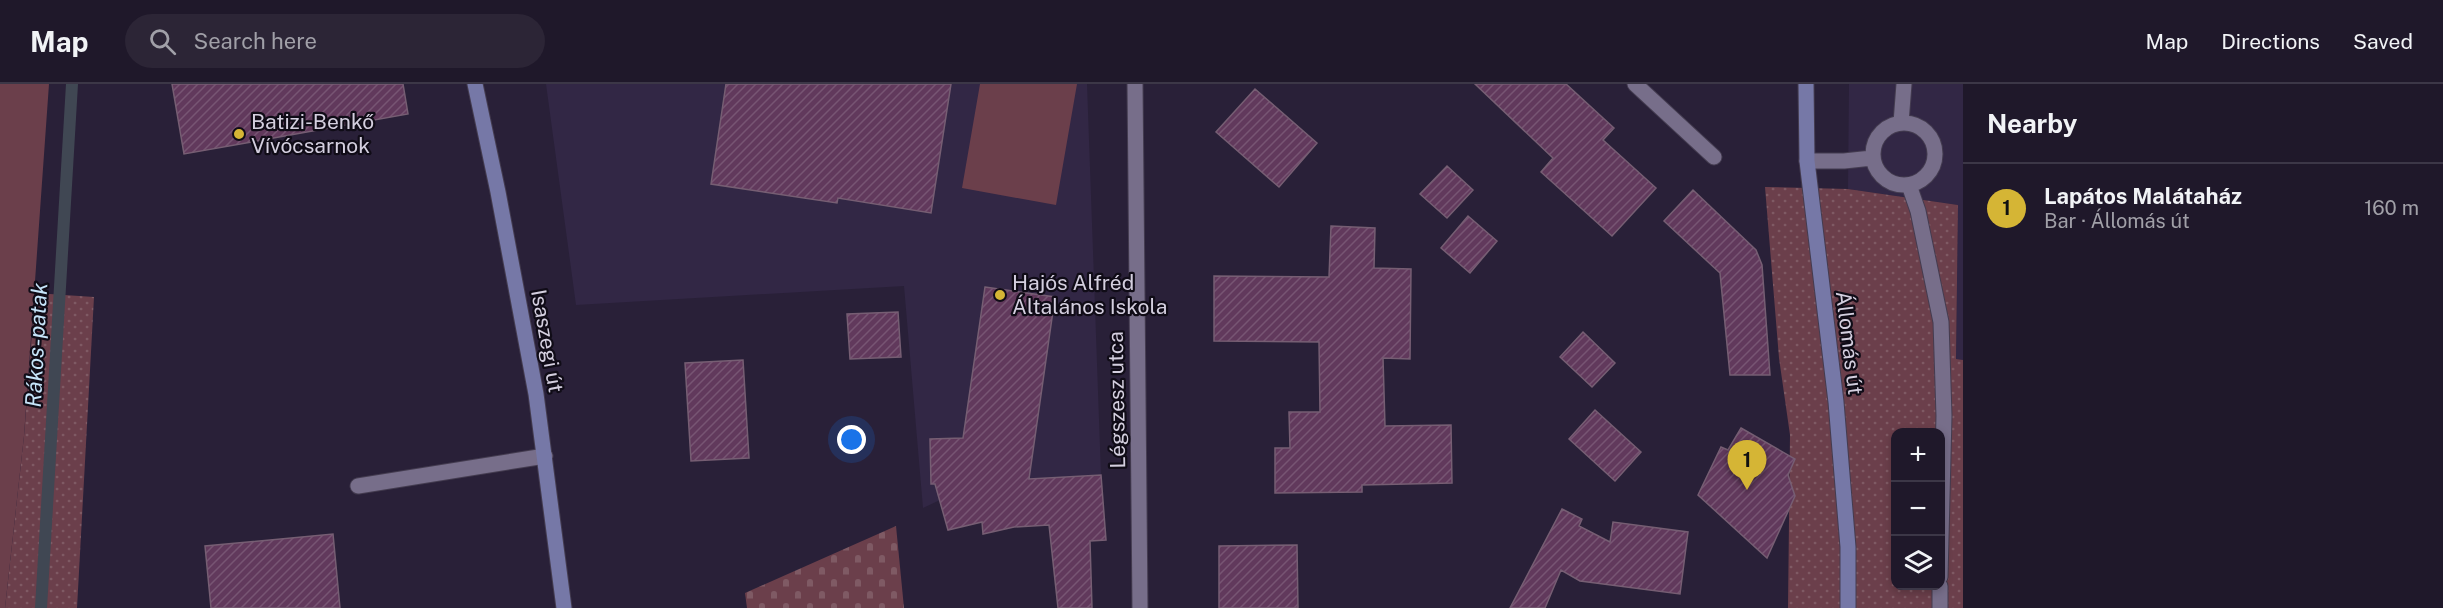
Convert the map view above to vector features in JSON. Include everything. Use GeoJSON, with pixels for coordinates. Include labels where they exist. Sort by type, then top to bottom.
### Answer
{"type":"FeatureCollection","features":[{"type":"Feature","properties":{"kind":"main road","name":"Isaszegi út"},"geometry":{"type":"LineString","coordinates":[[475,84],[509,248],[545,456],[564,608]]}},
{"type":"Feature","properties":{"kind":"main road","name":"Állomás út"},"geometry":{"type":"LineString","coordinates":[[1806,84],[1807,161],[1840,443],[1848,547],[1848,608]]}},
{"type":"Feature","properties":{"kind":"street","name":"Légszesz utca"},"geometry":{"type":"LineString","coordinates":[[1135,84],[1140,608]]}},
{"type":"Feature","properties":{"kind":"street"},"geometry":{"type":"LineString","coordinates":[[1635,84],[1714,157]]}},
{"type":"Feature","properties":{"kind":"street"},"geometry":{"type":"LineString","coordinates":[[1901,123],[1904,84]]}},
{"type":"Feature","properties":{"kind":"street"},"geometry":{"type":"LineString","coordinates":[[1901,123],[1921,127],[1931,138],[1935,153],[1933,167],[1923,179],[1909,185],[1892,184],[1879,174],[1872,158],[1875,140],[1888,126],[1901,123]]}},
{"type":"Feature","properties":{"kind":"street"},"geometry":{"type":"LineString","coordinates":[[1807,161],[1872,158]]}},
{"type":"Feature","properties":{"kind":"street"},"geometry":{"type":"LineString","coordinates":[[1909,185],[1918,211],[1941,322],[1944,416],[1942,536]]}},
{"type":"Feature","properties":{"kind":"street"},"geometry":{"type":"LineString","coordinates":[[358,486],[545,456]]}},
{"type":"Feature","properties":{"kind":"street"},"geometry":{"type":"LineString","coordinates":[[1940,590],[1940,608]]}},
{"type":"Feature","properties":{"kind":"shaded area","name":"Hajós Alfréd Általános Iskola"},"geometry":{"type":"Polygon","coordinates":[[[546,84],[1087,84],[1101,475],[1009,480],[940,500],[923,508],[904,286],[576,305],[546,84]]]}},
{"type":"Feature","properties":{"kind":"shaded area"},"geometry":{"type":"Polygon","coordinates":[[[1849,84],[1963,84],[1963,360],[1956,359],[1958,205],[1848,189],[1849,84]]]}},
{"type":"Feature","properties":{"kind":"green space"},"geometry":{"type":"Polygon","coordinates":[[[0,84],[49,84],[24,436],[5,608],[0,608],[0,84]]]}},
{"type":"Feature","properties":{"kind":"green space"},"geometry":{"type":"Polygon","coordinates":[[[980,84],[1077,84],[1056,205],[962,188],[980,84]]]}},
{"type":"Feature","properties":{"kind":"green space"},"geometry":{"type":"Polygon","coordinates":[[[1765,187],[1848,189],[1958,205],[1956,359],[1963,360],[1963,608],[1788,608],[1790,435],[1779,358],[1765,187]]]}},
{"type":"Feature","properties":{"kind":"green space"},"geometry":{"type":"Polygon","coordinates":[[[35,293],[94,297],[77,608],[5,608],[24,436],[35,293]]]}},
{"type":"Feature","properties":{"kind":"green space"},"geometry":{"type":"Polygon","coordinates":[[[896,526],[904,608],[747,608],[745,593],[896,526]]]}},
{"type":"Feature","properties":{"kind":"building","name":"Batizi-Benkő Vívócsarnok"},"geometry":{"type":"Polygon","coordinates":[[[172,84],[403,84],[408,114],[184,154],[172,84]]]}},
{"type":"Feature","properties":{"kind":"building"},"geometry":{"type":"Polygon","coordinates":[[[726,84],[951,84],[931,213],[838,198],[837,203],[711,184],[726,84]]]}},
{"type":"Feature","properties":{"kind":"building"},"geometry":{"type":"Polygon","coordinates":[[[1475,84],[1566,84],[1614,128],[1603,140],[1656,188],[1612,236],[1541,172],[1553,158],[1475,84]]]}},
{"type":"Feature","properties":{"kind":"building"},"geometry":{"type":"Polygon","coordinates":[[[1255,89],[1317,143],[1279,187],[1216,132],[1255,89]]]}},
{"type":"Feature","properties":{"kind":"building"},"geometry":{"type":"Polygon","coordinates":[[[1447,166],[1473,190],[1447,218],[1420,194],[1447,166]]]}},
{"type":"Feature","properties":{"kind":"building"},"geometry":{"type":"Polygon","coordinates":[[[1693,190],[1756,250],[1762,265],[1770,375],[1730,375],[1720,273],[1664,221],[1693,190]]]}},
{"type":"Feature","properties":{"kind":"building"},"geometry":{"type":"Polygon","coordinates":[[[1468,216],[1497,241],[1470,273],[1441,248],[1468,216]]]}},
{"type":"Feature","properties":{"kind":"building"},"geometry":{"type":"Polygon","coordinates":[[[1331,226],[1375,228],[1374,268],[1411,269],[1410,359],[1383,358],[1385,426],[1451,425],[1452,483],[1362,485],[1362,492],[1275,493],[1275,448],[1290,448],[1289,412],[1320,412],[1319,342],[1214,341],[1214,276],[1329,277],[1331,226]]]}},
{"type":"Feature","properties":{"kind":"building"},"geometry":{"type":"Polygon","coordinates":[[[985,287],[1055,297],[1029,479],[1101,475],[1106,540],[1090,541],[1092,608],[1058,608],[1049,525],[1014,527],[983,534],[982,522],[948,530],[935,484],[931,484],[930,439],[963,438],[985,287]]]}},
{"type":"Feature","properties":{"kind":"building"},"geometry":{"type":"Polygon","coordinates":[[[898,312],[901,357],[850,359],[847,314],[898,312]]]}},
{"type":"Feature","properties":{"kind":"building"},"geometry":{"type":"Polygon","coordinates":[[[1583,332],[1615,363],[1592,387],[1560,357],[1583,332]]]}},
{"type":"Feature","properties":{"kind":"building"},"geometry":{"type":"Polygon","coordinates":[[[743,360],[749,458],[691,461],[685,363],[743,360]]]}},
{"type":"Feature","properties":{"kind":"building"},"geometry":{"type":"Polygon","coordinates":[[[1595,410],[1641,452],[1615,481],[1569,439],[1595,410]]]}},
{"type":"Feature","properties":{"kind":"building"},"geometry":{"type":"Polygon","coordinates":[[[1741,428],[1795,459],[1788,475],[1795,496],[1767,558],[1698,495],[1721,447],[1728,450],[1741,428]]]}},
{"type":"Feature","properties":{"kind":"building"},"geometry":{"type":"Polygon","coordinates":[[[1562,509],[1582,519],[1579,526],[1610,542],[1613,522],[1688,532],[1680,594],[1580,581],[1561,570],[1545,608],[1510,608],[1562,509]]]}},
{"type":"Feature","properties":{"kind":"building"},"geometry":{"type":"Polygon","coordinates":[[[333,534],[340,608],[211,608],[205,546],[333,534]]]}},
{"type":"Feature","properties":{"kind":"building"},"geometry":{"type":"Polygon","coordinates":[[[1297,545],[1298,608],[1219,608],[1219,546],[1297,545]]]}},
{"type":"Feature","properties":{"kind":"waterway","name":"Rákos-patak"},"geometry":{"type":"LineString","coordinates":[[41,608],[72,84]]}},
{"type":"Feature","properties":{"kind":"place","name":"Batizi-Benkő Vívócsarnok"},"geometry":{"type":"Point","coordinates":[239,134]}},
{"type":"Feature","properties":{"kind":"place","name":"Hajós Alfréd Általános Iskola"},"geometry":{"type":"Point","coordinates":[1000,295]}},
{"type":"Feature","properties":{"kind":"place","name":"Lapátos Malátaház"},"geometry":{"type":"Point","coordinates":[1747,490]}}]}
